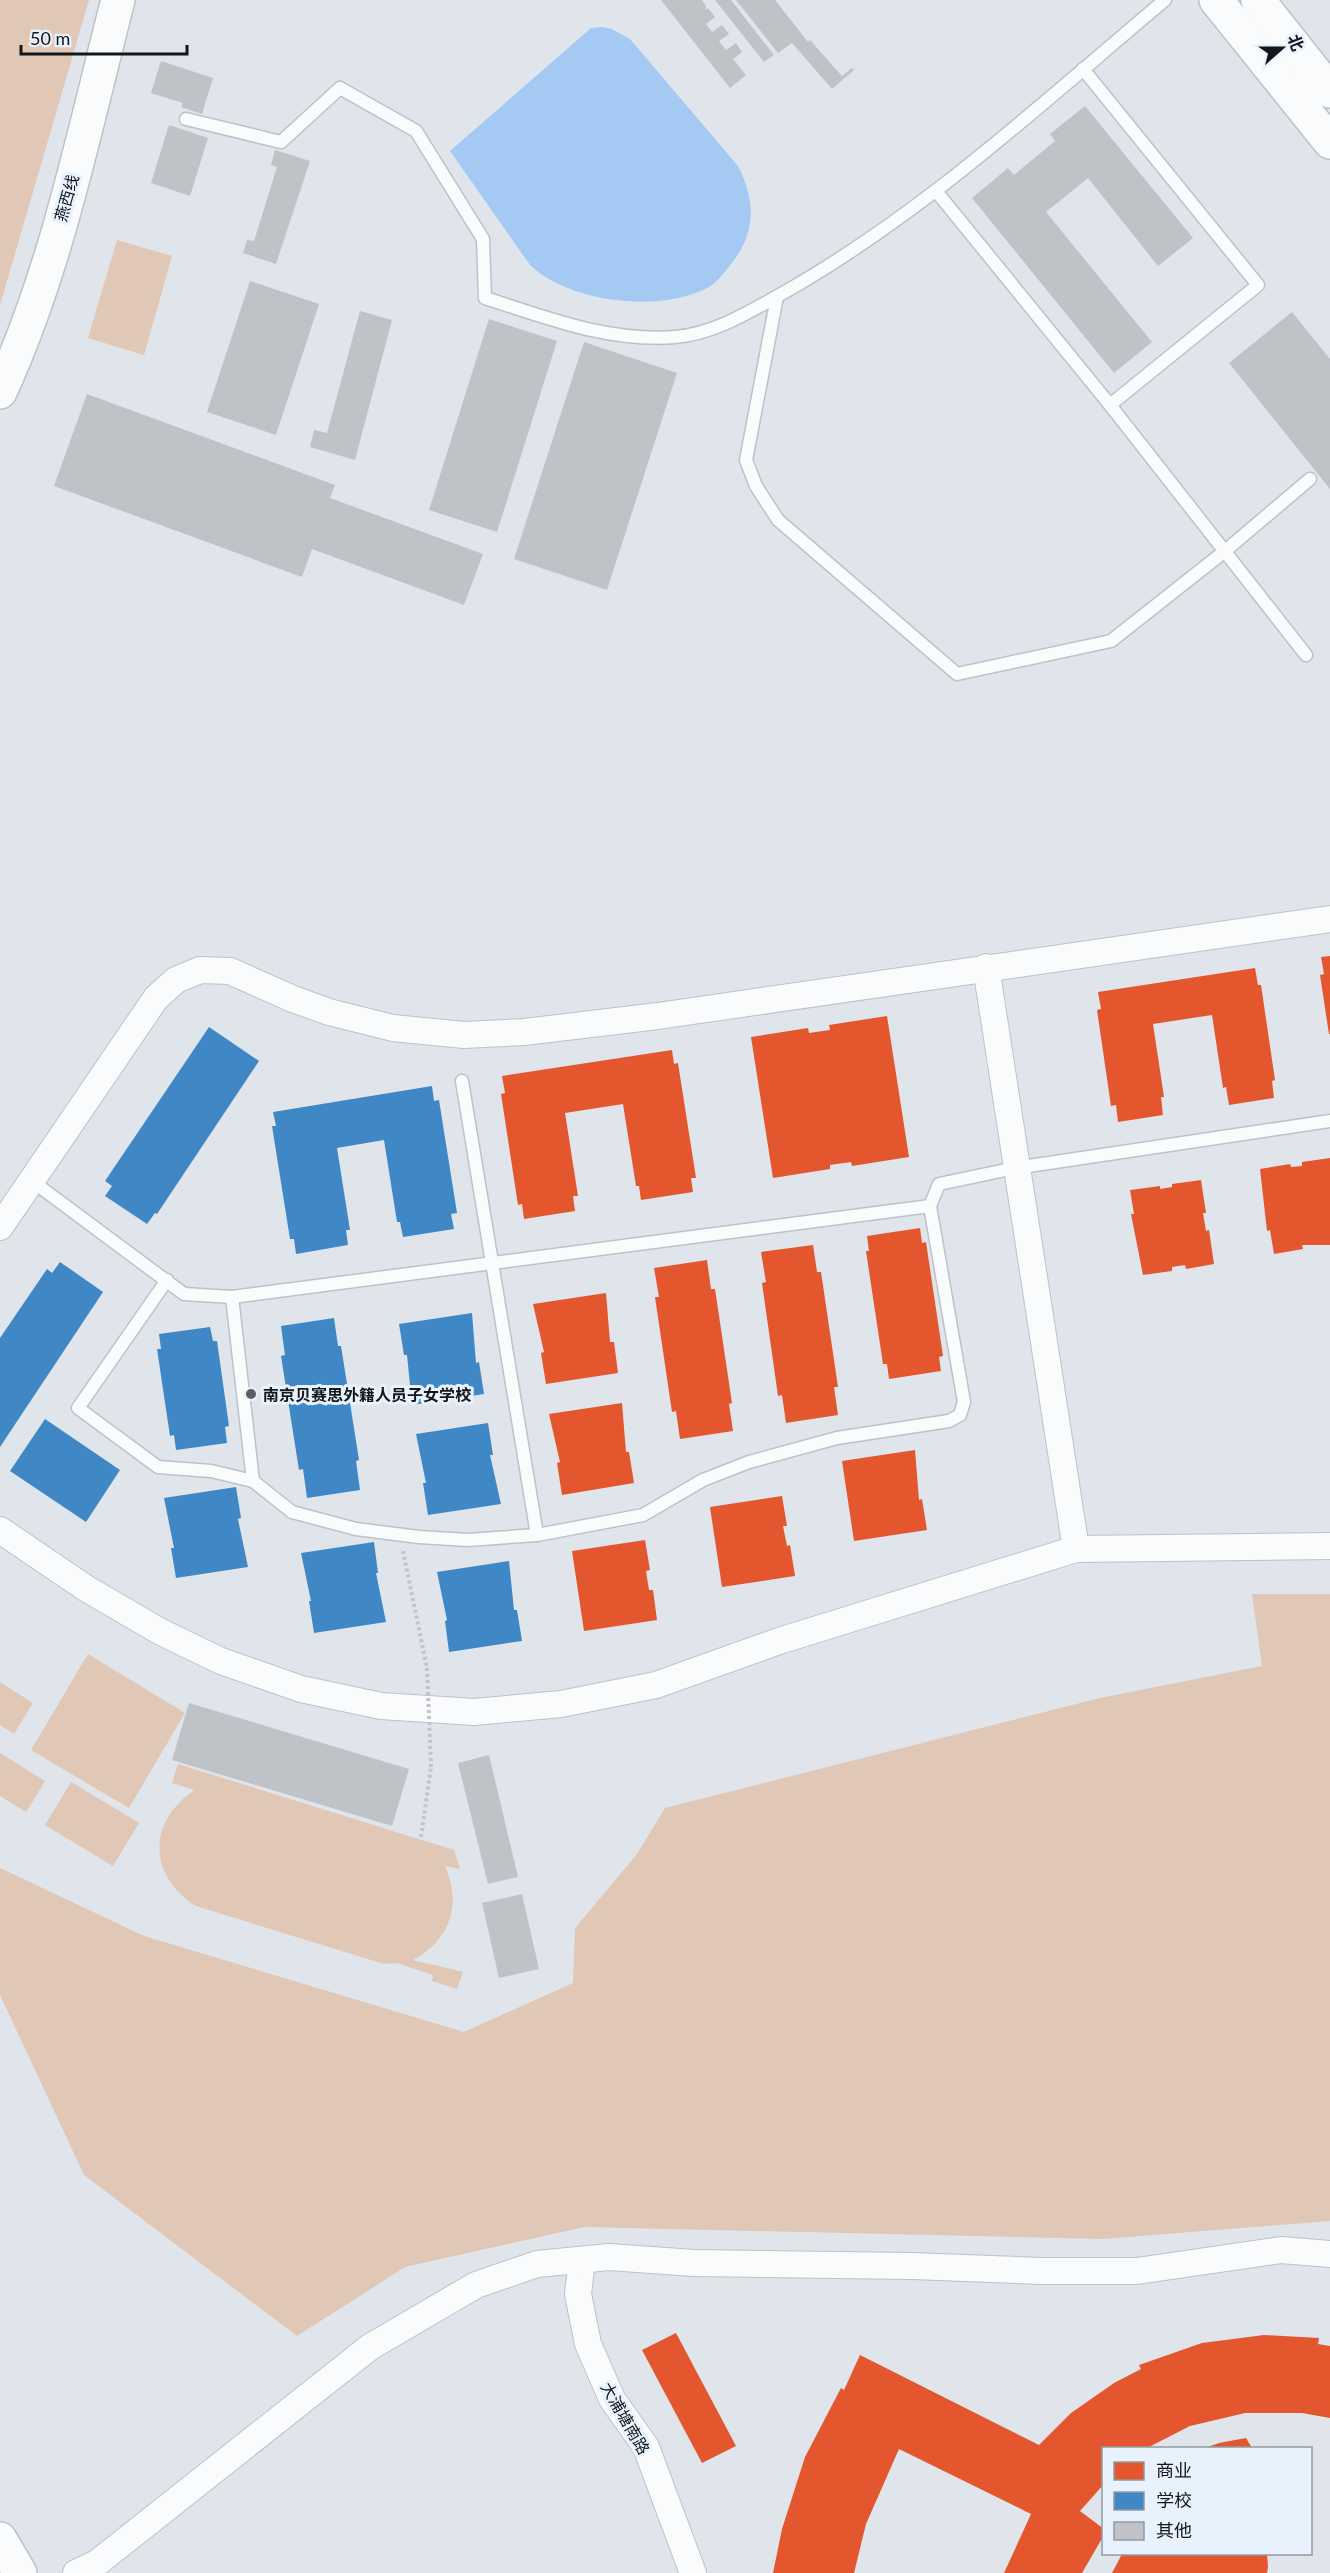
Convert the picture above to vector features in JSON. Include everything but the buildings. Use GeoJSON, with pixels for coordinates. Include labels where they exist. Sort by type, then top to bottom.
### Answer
{"type":"FeatureCollection","features":[{"type":"Feature","properties":{"kind":"main road","name":"燕西线"},"geometry":{"type":"LineString","coordinates":[[0,392],[31,316],[73,175],[118,0]]}},
{"type":"Feature","properties":{"kind":"main road"},"geometry":{"type":"LineString","coordinates":[[1216,0],[1330,142]]}},
{"type":"Feature","properties":{"kind":"main road"},"geometry":{"type":"LineString","coordinates":[[1258,0],[1330,91]]}},
{"type":"Feature","properties":{"kind":"main road"},"geometry":{"type":"LineString","coordinates":[[0,2539],[21,2573]]}},
{"type":"Feature","properties":{"kind":"street"},"geometry":{"type":"LineString","coordinates":[[0,1227],[156,998],[176,981],[200,970],[230,971],[293,999],[382,1025],[464,1035],[524,1032],[658,1016],[1330,919]]}},
{"type":"Feature","properties":{"kind":"street"},"geometry":{"type":"LineString","coordinates":[[986,967],[1015,1167],[1076,1549]]}},
{"type":"Feature","properties":{"kind":"street"},"geometry":{"type":"LineString","coordinates":[[0,1530],[87,1589],[161,1632],[221,1661],[301,1689],[381,1706],[474,1712],[561,1704],[656,1685],[779,1641],[1076,1549],[1330,1546]]}},
{"type":"Feature","properties":{"kind":"street"},"geometry":{"type":"LineString","coordinates":[[76,2573],[97,2563],[370,2347],[476,2284],[537,2264],[609,2257],[694,2264],[1137,2271],[1281,2250],[1330,2254]]}},
{"type":"Feature","properties":{"kind":"street","name":"大浦塘南路"},"geometry":{"type":"LineString","coordinates":[[582,2260],[578,2294],[588,2344],[612,2399],[646,2447],[693,2573]]}},
{"type":"Feature","properties":{"kind":"lane"},"geometry":{"type":"LineString","coordinates":[[186,119],[281,142],[340,88],[416,131],[483,239],[484,298],[588,330],[646,338],[704,333],[777,297],[857,249],[936,191],[1165,0]]}},
{"type":"Feature","properties":{"kind":"lane"},"geometry":{"type":"LineString","coordinates":[[1083,69],[1258,285],[1110,405]]}},
{"type":"Feature","properties":{"kind":"lane"},"geometry":{"type":"LineString","coordinates":[[936,191],[1110,405],[1306,655]]}},
{"type":"Feature","properties":{"kind":"lane"},"geometry":{"type":"LineString","coordinates":[[777,297],[746,460],[756,486],[778,520],[957,674],[1112,641],[1225,551],[1310,479]]}},
{"type":"Feature","properties":{"kind":"lane"},"geometry":{"type":"LineString","coordinates":[[462,1081],[537,1535]]}},
{"type":"Feature","properties":{"kind":"lane"},"geometry":{"type":"LineString","coordinates":[[167,1280],[78,1408],[158,1467],[212,1471],[254,1481],[292,1512],[356,1529],[468,1540],[537,1535],[644,1515],[703,1480],[749,1462],[837,1438],[949,1421],[960,1415],[964,1402],[930,1206],[939,1184],[1015,1167],[1330,1121]]}},
{"type":"Feature","properties":{"kind":"lane"},"geometry":{"type":"LineString","coordinates":[[32,1181],[184,1294],[232,1297],[930,1206]]}},
{"type":"Feature","properties":{"kind":"lane"},"geometry":{"type":"LineString","coordinates":[[232,1297],[254,1481]]}},
{"type":"Feature","properties":{"kind":"path"},"geometry":{"type":"LineString","coordinates":[[400,1535],[427,1668],[431,1767],[421,1837]]}},
{"type":"Feature","properties":{"kind":"shaded area"},"geometry":{"type":"Polygon","coordinates":[[[0,0],[89,0],[0,305],[0,0]]]}},
{"type":"Feature","properties":{"kind":"shaded area"},"geometry":{"type":"Polygon","coordinates":[[[117,240],[172,256],[144,355],[88,338],[117,240]]]}},
{"type":"Feature","properties":{"kind":"shaded area"},"geometry":{"type":"Polygon","coordinates":[[[1252,1594],[1330,1594],[1330,2221],[1103,2239],[584,2227],[405,2267],[297,2336],[84,2175],[0,1995],[0,1868],[144,1936],[464,2032],[573,1983],[575,1928],[637,1854],[665,1808],[1100,1698],[1262,1666],[1252,1594]]]}},
{"type":"Feature","properties":{"kind":"shaded area"},"geometry":{"type":"Polygon","coordinates":[[[88,1654],[185,1713],[129,1808],[31,1750],[88,1654]]]}},
{"type":"Feature","properties":{"kind":"shaded area"},"geometry":{"type":"Polygon","coordinates":[[[0,1682],[33,1703],[14,1734],[0,1725],[0,1682]]]}},
{"type":"Feature","properties":{"kind":"shaded area"},"geometry":{"type":"Polygon","coordinates":[[[0,1753],[45,1781],[26,1812],[0,1796],[0,1753]]]}},
{"type":"Feature","properties":{"kind":"shaded area"},"geometry":{"type":"Polygon","coordinates":[[[178,1764],[454,1850],[460,1869],[445,1866],[452,1894],[449,1920],[444,1932],[436,1942],[413,1960],[463,1972],[457,1989],[432,1981],[433,1975],[397,1963],[384,1964],[196,1906],[180,1894],[169,1880],[162,1864],[160,1848],[162,1832],[168,1817],[179,1803],[195,1790],[172,1783],[178,1764]]]}},
{"type":"Feature","properties":{"kind":"shaded area"},"geometry":{"type":"Polygon","coordinates":[[[71,1782],[139,1823],[113,1866],[45,1825],[71,1782]]]}},
{"type":"Feature","properties":{"kind":"water"},"geometry":{"type":"Polygon","coordinates":[[[591,28],[612,29],[630,39],[738,166],[744,179],[751,216],[745,241],[725,271],[705,289],[662,301],[638,302],[590,295],[567,288],[547,278],[530,265],[450,151],[591,28]]]}},
{"type":"Feature","properties":{"kind":"place","name":"南京贝赛思外籍人员子女学校"},"geometry":{"type":"Point","coordinates":[251,1394]}}]}
